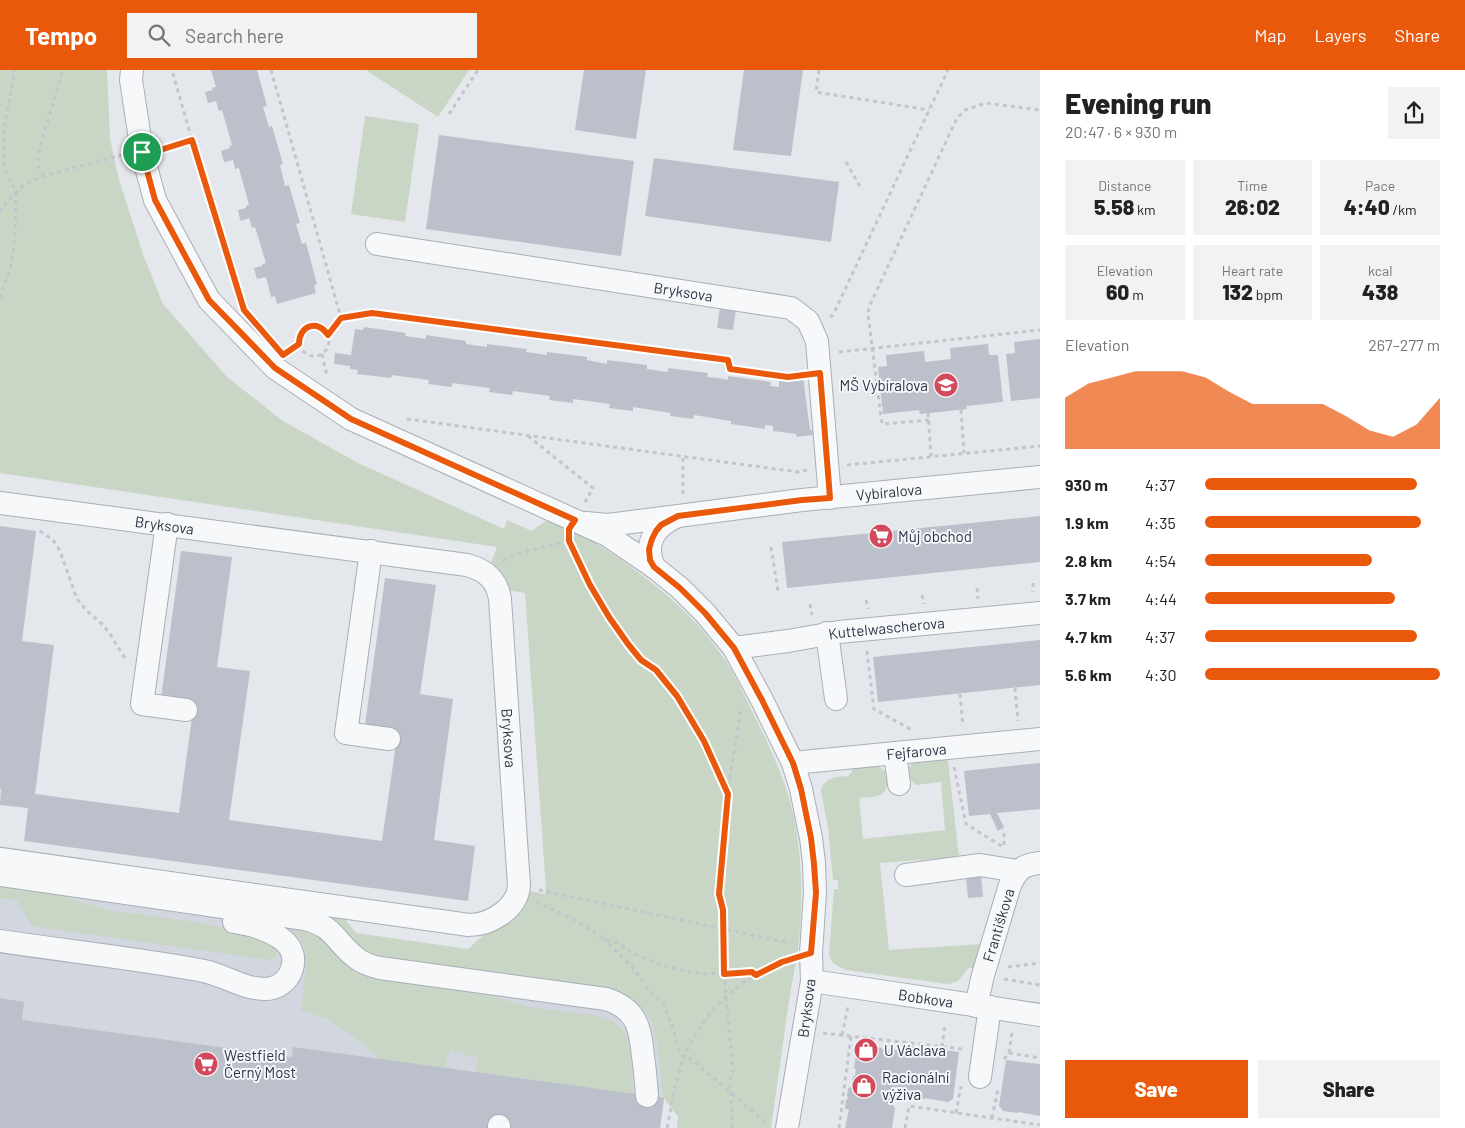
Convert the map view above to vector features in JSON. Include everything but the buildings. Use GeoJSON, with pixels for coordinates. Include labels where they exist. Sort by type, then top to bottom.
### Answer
{"type":"FeatureCollection","features":[{"type":"Feature","properties":{"kind":"street","name":"Bryksova"},"geometry":{"type":"LineString","coordinates":[[132,70],[130,80],[142,152],[155,200],[209,300],[275,368],[351,419],[575,528],[607,535],[654,567],[680,588],[705,613],[734,648],[793,763],[801,789],[814,864],[816,893],[811,953],[812,981],[787,1128]]}},
{"type":"Feature","properties":{"kind":"street","name":"Bryksova"},"geometry":{"type":"LineString","coordinates":[[377,244],[791,308],[808,321],[817,341],[830,498]]}},
{"type":"Feature","properties":{"kind":"street","name":"Vybíralova"},"geometry":{"type":"LineString","coordinates":[[575,528],[802,500],[1040,477]]}},
{"type":"Feature","properties":{"kind":"street","name":"Bryksova"},"geometry":{"type":"LineString","coordinates":[[0,503],[475,567],[490,578],[496,583],[500,599],[527,894]]}},
{"type":"Feature","properties":{"kind":"street"},"geometry":{"type":"LineString","coordinates":[[654,567],[650,560],[649,549],[652,539],[661,525],[678,516]]}},
{"type":"Feature","properties":{"kind":"street"},"geometry":{"type":"LineString","coordinates":[[167,524],[142,704],[186,710]]}},
{"type":"Feature","properties":{"kind":"street"},"geometry":{"type":"LineString","coordinates":[[371,552],[346,733],[389,738]]}},
{"type":"Feature","properties":{"kind":"street","name":"Kuttelwascherova"},"geometry":{"type":"LineString","coordinates":[[734,648],[1037,603]]}},
{"type":"Feature","properties":{"kind":"street"},"geometry":{"type":"LineString","coordinates":[[826,633],[836,699]]}},
{"type":"Feature","properties":{"kind":"street","name":"Fejfarova"},"geometry":{"type":"LineString","coordinates":[[793,763],[1040,739]]}},
{"type":"Feature","properties":{"kind":"street"},"geometry":{"type":"LineString","coordinates":[[895,752],[899,784]]}},
{"type":"Feature","properties":{"kind":"street"},"geometry":{"type":"LineString","coordinates":[[0,859],[469,925],[476,925],[495,918],[512,904],[518,894],[527,894]]}},
{"type":"Feature","properties":{"kind":"street","name":"Františkova"},"geometry":{"type":"LineString","coordinates":[[980,1077],[983,975],[1010,885],[1017,871],[1032,864],[1040,863]]}},
{"type":"Feature","properties":{"kind":"street"},"geometry":{"type":"LineString","coordinates":[[906,875],[980,864],[1017,871]]}},
{"type":"Feature","properties":{"kind":"street"},"geometry":{"type":"LineString","coordinates":[[0,875],[306,919],[318,922],[331,930],[354,957],[365,964],[380,968],[606,999],[616,1002],[627,1009],[638,1024],[642,1042],[647,1096]]}},
{"type":"Feature","properties":{"kind":"street"},"geometry":{"type":"LineString","coordinates":[[0,941],[202,970],[255,988],[264,989],[280,985],[290,974],[293,960],[289,946],[283,940],[260,927],[118,904],[56,883]]}},
{"type":"Feature","properties":{"kind":"street","name":"Bobkova"},"geometry":{"type":"LineString","coordinates":[[812,981],[1040,1014]]}},
{"type":"Feature","properties":{"kind":"path"},"geometry":{"type":"LineString","coordinates":[[0,298],[14,251],[16,192],[4,167],[4,129],[15,70]]}},
{"type":"Feature","properties":{"kind":"path"},"geometry":{"type":"LineString","coordinates":[[43,176],[38,165],[38,154],[62,70]]}},
{"type":"Feature","properties":{"kind":"path"},"geometry":{"type":"LineString","coordinates":[[172,70],[244,310]]}},
{"type":"Feature","properties":{"kind":"path"},"geometry":{"type":"LineString","coordinates":[[271,70],[341,318]]}},
{"type":"Feature","properties":{"kind":"path"},"geometry":{"type":"LineString","coordinates":[[449,114],[478,70]]}},
{"type":"Feature","properties":{"kind":"path"},"geometry":{"type":"LineString","coordinates":[[819,70],[816,92],[928,110]]}},
{"type":"Feature","properties":{"kind":"path"},"geometry":{"type":"LineString","coordinates":[[813,332],[833,315],[948,70]]}},
{"type":"Feature","properties":{"kind":"path"},"geometry":{"type":"LineString","coordinates":[[929,420],[882,424],[868,314],[869,307],[957,118],[965,110],[986,103],[1040,110]]}},
{"type":"Feature","properties":{"kind":"path"},"geometry":{"type":"LineString","coordinates":[[0,212],[23,185],[43,176],[118,155],[157,151],[192,140]]}},
{"type":"Feature","properties":{"kind":"path"},"geometry":{"type":"LineString","coordinates":[[846,162],[862,190]]}},
{"type":"Feature","properties":{"kind":"path"},"geometry":{"type":"LineString","coordinates":[[328,335],[341,318],[372,313],[728,360],[730,369],[788,377],[820,373]]}},
{"type":"Feature","properties":{"kind":"path"},"geometry":{"type":"LineString","coordinates":[[317,326],[326,331],[328,335],[329,344],[322,354],[308,355],[299,344],[300,334],[307,327],[317,326]]}},
{"type":"Feature","properties":{"kind":"path"},"geometry":{"type":"LineString","coordinates":[[834,352],[1040,330]]}},
{"type":"Feature","properties":{"kind":"path"},"geometry":{"type":"LineString","coordinates":[[283,355],[299,344]]}},
{"type":"Feature","properties":{"kind":"path"},"geometry":{"type":"LineString","coordinates":[[322,354],[329,384]]}},
{"type":"Feature","properties":{"kind":"path"},"geometry":{"type":"LineString","coordinates":[[961,410],[964,453]]}},
{"type":"Feature","properties":{"kind":"path"},"geometry":{"type":"LineString","coordinates":[[928,413],[931,456]]}},
{"type":"Feature","properties":{"kind":"path"},"geometry":{"type":"LineString","coordinates":[[404,419],[798,472],[815,469]]}},
{"type":"Feature","properties":{"kind":"path"},"geometry":{"type":"LineString","coordinates":[[508,557],[540,547],[575,528],[593,488],[527,436]]}},
{"type":"Feature","properties":{"kind":"path"},"geometry":{"type":"LineString","coordinates":[[844,466],[1040,446]]}},
{"type":"Feature","properties":{"kind":"path"},"geometry":{"type":"LineString","coordinates":[[36,528],[53,540],[60,551],[77,599],[110,634],[132,671],[145,679]]}},
{"type":"Feature","properties":{"kind":"path"},"geometry":{"type":"LineString","coordinates":[[575,528],[590,585],[609,617],[641,660],[656,670],[677,696],[704,741],[728,794]]}},
{"type":"Feature","properties":{"kind":"path"},"geometry":{"type":"LineString","coordinates":[[771,548],[778,591]]}},
{"type":"Feature","properties":{"kind":"path"},"geometry":{"type":"LineString","coordinates":[[1033,583],[1037,603]]}},
{"type":"Feature","properties":{"kind":"path"},"geometry":{"type":"LineString","coordinates":[[977,588],[978,599]]}},
{"type":"Feature","properties":{"kind":"path"},"geometry":{"type":"LineString","coordinates":[[922,595],[924,604]]}},
{"type":"Feature","properties":{"kind":"path"},"geometry":{"type":"LineString","coordinates":[[866,600],[868,610]]}},
{"type":"Feature","properties":{"kind":"path"},"geometry":{"type":"LineString","coordinates":[[810,604],[812,615]]}},
{"type":"Feature","properties":{"kind":"path"},"geometry":{"type":"LineString","coordinates":[[867,646],[874,709],[919,734]]}},
{"type":"Feature","properties":{"kind":"path"},"geometry":{"type":"LineString","coordinates":[[1015,688],[1018,724]]}},
{"type":"Feature","properties":{"kind":"path"},"geometry":{"type":"LineString","coordinates":[[960,694],[963,729]]}},
{"type":"Feature","properties":{"kind":"path"},"geometry":{"type":"LineString","coordinates":[[732,1128],[730,1084],[732,1071],[725,998],[723,910],[719,894],[729,782],[741,710],[746,708]]}},
{"type":"Feature","properties":{"kind":"path"},"geometry":{"type":"LineString","coordinates":[[952,759],[966,824],[1003,847],[1005,838],[1002,829]]}},
{"type":"Feature","properties":{"kind":"path"},"geometry":{"type":"LineString","coordinates":[[527,894],[800,944],[811,953]]}},
{"type":"Feature","properties":{"kind":"path"},"geometry":{"type":"LineString","coordinates":[[527,894],[575,920],[603,938],[632,966],[651,993],[663,1003],[672,1025],[679,1051],[763,1120],[766,1128]]}},
{"type":"Feature","properties":{"kind":"path"},"geometry":{"type":"LineString","coordinates":[[603,938],[620,944],[632,953],[661,965],[689,972],[706,974],[752,972],[756,975]]}},
{"type":"Feature","properties":{"kind":"path"},"geometry":{"type":"LineString","coordinates":[[668,1126],[674,1091],[684,1057],[706,1019],[725,998],[756,975],[782,962],[811,953]]}},
{"type":"Feature","properties":{"kind":"path"},"geometry":{"type":"LineString","coordinates":[[983,975],[1010,966],[1040,963]]}},
{"type":"Feature","properties":{"kind":"path"},"geometry":{"type":"LineString","coordinates":[[983,975],[1040,985]]}},
{"type":"Feature","properties":{"kind":"path"},"geometry":{"type":"LineString","coordinates":[[842,1035],[848,1006]]}},
{"type":"Feature","properties":{"kind":"path"},"geometry":{"type":"LineString","coordinates":[[830,1034],[967,1049]]}},
{"type":"Feature","properties":{"kind":"path"},"geometry":{"type":"LineString","coordinates":[[839,1128],[851,1036]]}},
{"type":"Feature","properties":{"kind":"path"},"geometry":{"type":"LineString","coordinates":[[1009,1053],[1040,1058]]}},
{"type":"Feature","properties":{"kind":"path"},"geometry":{"type":"LineString","coordinates":[[905,1128],[909,1106],[1040,1126]]}},
{"type":"Feature","properties":{"kind":"path"},"geometry":{"type":"LineString","coordinates":[[1022,1128],[1023,1123]]}},
{"type":"Feature","properties":{"kind":"shaded area"},"geometry":{"type":"Polygon","coordinates":[[[0,846],[331,895],[332,914],[365,947],[632,985],[662,1020],[664,1098],[660,1128],[0,1128],[0,846]]]}},
{"type":"Feature","properties":{"kind":"green space"},"geometry":{"type":"Polygon","coordinates":[[[0,70],[107,70],[110,139],[119,180],[144,257],[163,304],[227,377],[283,421],[358,463],[504,529],[507,520],[532,531],[547,521],[573,530],[604,548],[667,595],[686,613],[719,651],[730,667],[763,733],[786,788],[795,822],[800,858],[800,930],[771,1128],[677,1128],[678,1117],[663,1096],[652,1024],[639,1005],[628,997],[613,990],[417,964],[364,951],[327,911],[343,916],[356,933],[468,949],[487,932],[526,890],[545,894],[525,593],[508,590],[490,565],[497,547],[0,473],[0,70]]]}},
{"type":"Feature","properties":{"kind":"green space"},"geometry":{"type":"Polygon","coordinates":[[[366,70],[469,70],[438,117],[366,70]]]}},
{"type":"Feature","properties":{"kind":"green space"},"geometry":{"type":"Polygon","coordinates":[[[365,116],[419,124],[405,222],[351,214],[365,116]]]}},
{"type":"Feature","properties":{"kind":"green space"},"geometry":{"type":"Polygon","coordinates":[[[946,757],[959,857],[880,863],[889,950],[982,944],[975,968],[969,968],[958,981],[947,984],[846,970],[833,963],[829,955],[834,889],[838,889],[838,880],[833,880],[828,828],[821,791],[823,786],[828,780],[848,776],[852,772],[852,767],[877,766],[884,771],[888,779],[884,792],[880,795],[859,798],[863,839],[945,830],[941,782],[916,785],[910,779],[908,769],[914,761],[946,757]]]}},
{"type":"Feature","properties":{"kind":"green space"},"geometry":{"type":"Polygon","coordinates":[[[0,882],[68,897],[114,911],[238,931],[261,939],[275,948],[275,958],[269,960],[32,926],[17,900],[0,898],[0,882]]]}},
{"type":"Feature","properties":{"kind":"green space"},"geometry":{"type":"Polygon","coordinates":[[[303,924],[335,949],[525,1006],[602,1017],[613,1022],[624,1032],[630,1048],[633,1094],[475,1072],[478,1058],[450,1050],[444,1068],[379,1059],[363,1044],[329,1020],[310,1013],[301,1012],[306,960],[304,946],[297,935],[284,925],[303,924]]]}},
{"type":"Feature","properties":{"kind":"place","name":"MŠ Vybíralova"},"geometry":{"type":"Point","coordinates":[946,385]}},
{"type":"Feature","properties":{"kind":"place","name":"Můj obchod"},"geometry":{"type":"Point","coordinates":[881,536]}},
{"type":"Feature","properties":{"kind":"place","name":"U Václava"},"geometry":{"type":"Point","coordinates":[866,1050]}},
{"type":"Feature","properties":{"kind":"place","name":"Westfield Černý Most"},"geometry":{"type":"Point","coordinates":[206,1064]}},
{"type":"Feature","properties":{"kind":"place","name":"Racionální výživa"},"geometry":{"type":"Point","coordinates":[864,1086]}},
{"type":"Feature","properties":{"kind":"route"},"geometry":{"type":"LineString","coordinates":[[192,140],[244,310],[283,355],[299,344],[300,334],[307,327],[317,326],[326,331],[328,335],[341,318],[372,313],[728,360],[730,369],[788,377],[820,373],[830,498],[678,516],[661,525],[652,539],[649,549],[650,560],[654,567],[680,588],[705,613],[734,648],[793,763],[801,789],[814,864],[816,893],[811,953],[782,962],[756,975],[752,972],[724,974],[723,910],[719,894],[728,794],[704,741],[677,696],[656,670],[641,660],[628,644],[590,585],[569,541],[569,529],[575,520],[351,419],[275,368],[209,300],[155,200],[142,152],[157,151],[192,140]]}}]}
